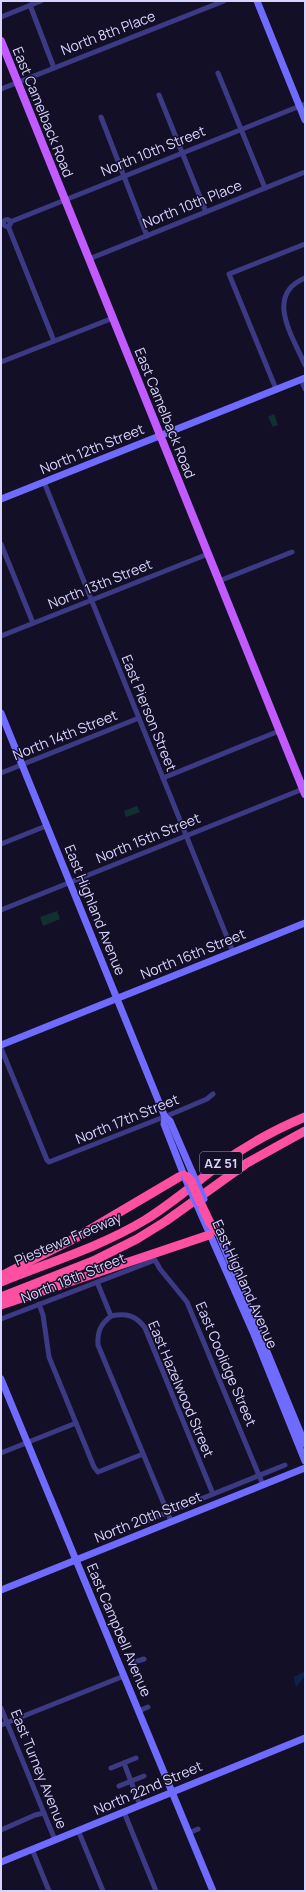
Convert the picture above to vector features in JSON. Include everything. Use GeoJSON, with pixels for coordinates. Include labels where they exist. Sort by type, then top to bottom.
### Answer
{"type":"FeatureCollection","features":[{"type":"Feature","properties":{"kind":"highway","name":"Piestewa Freeway"},"geometry":{"type":"LineString","coordinates":[[1,1282],[93,1247],[128,1229],[164,1207],[245,1147],[278,1128],[305,1117]]}},
{"type":"Feature","properties":{"kind":"highway","name":"Piestewa Freeway"},"geometry":{"type":"LineString","coordinates":[[1,1297],[109,1254],[137,1239],[166,1221],[247,1163],[305,1131]]}},
{"type":"Feature","properties":{"kind":"highway"},"geometry":{"type":"LineString","coordinates":[[1,1276],[73,1239],[187,1176],[191,1181],[214,1234],[1,1305]]}},
{"type":"Feature","properties":{"kind":"main road","name":"East Camelback Road"},"geometry":{"type":"LineString","coordinates":[[1,41],[304,792]]}},
{"type":"Feature","properties":{"kind":"street"},"geometry":{"type":"LineString","coordinates":[[1,17],[41,1]]}},
{"type":"Feature","properties":{"kind":"street","name":"North 8th Place"},"geometry":{"type":"LineString","coordinates":[[1,89],[224,1]]}},
{"type":"Feature","properties":{"kind":"street"},"geometry":{"type":"LineString","coordinates":[[257,1],[302,105],[305,120]]}},
{"type":"Feature","properties":{"kind":"street"},"geometry":{"type":"LineString","coordinates":[[30,5],[54,68]]}},
{"type":"Feature","properties":{"kind":"street"},"geometry":{"type":"LineString","coordinates":[[218,73],[265,188]]}},
{"type":"Feature","properties":{"kind":"street"},"geometry":{"type":"LineString","coordinates":[[159,95],[206,212]]}},
{"type":"Feature","properties":{"kind":"street","name":"North 10th Street"},"geometry":{"type":"LineString","coordinates":[[6,225],[182,152],[302,105]]}},
{"type":"Feature","properties":{"kind":"street"},"geometry":{"type":"LineString","coordinates":[[101,117],[147,236]]}},
{"type":"Feature","properties":{"kind":"street","name":"North 10th Place"},"geometry":{"type":"LineString","coordinates":[[88,259],[305,172]]}},
{"type":"Feature","properties":{"kind":"street"},"geometry":{"type":"LineString","coordinates":[[6,225],[54,341]]}},
{"type":"Feature","properties":{"kind":"street"},"geometry":{"type":"LineString","coordinates":[[276,389],[230,274],[305,244]]}},
{"type":"Feature","properties":{"kind":"street"},"geometry":{"type":"LineString","coordinates":[[305,278],[289,288],[283,304],[285,317],[305,365]]}},
{"type":"Feature","properties":{"kind":"street"},"geometry":{"type":"LineString","coordinates":[[1,362],[113,318]]}},
{"type":"Feature","properties":{"kind":"street"},"geometry":{"type":"LineString","coordinates":[[303,378],[305,389]]}},
{"type":"Feature","properties":{"kind":"street","name":"North 12th Street"},"geometry":{"type":"LineString","coordinates":[[1,499],[303,378]]}},
{"type":"Feature","properties":{"kind":"street","name":"East Pierson Street"},"geometry":{"type":"LineString","coordinates":[[44,482],[233,952]]}},
{"type":"Feature","properties":{"kind":"street"},"geometry":{"type":"LineString","coordinates":[[1,544],[33,623]]}},
{"type":"Feature","properties":{"kind":"street"},"geometry":{"type":"LineString","coordinates":[[219,582],[292,552]]}},
{"type":"Feature","properties":{"kind":"street","name":"North 13th Street"},"geometry":{"type":"LineString","coordinates":[[1,636],[208,554]]}},
{"type":"Feature","properties":{"kind":"street","name":"East Highland Avenue"},"geometry":{"type":"LineString","coordinates":[[1,712],[165,1117],[170,1121],[187,1176]]}},
{"type":"Feature","properties":{"kind":"street","name":"North 14th Street"},"geometry":{"type":"LineString","coordinates":[[1,773],[139,718]]}},
{"type":"Feature","properties":{"kind":"street"},"geometry":{"type":"LineString","coordinates":[[163,778],[279,732]]}},
{"type":"Feature","properties":{"kind":"street","name":"North 15th Street"},"geometry":{"type":"LineString","coordinates":[[1,910],[186,836],[304,792]]}},
{"type":"Feature","properties":{"kind":"street"},"geometry":{"type":"LineString","coordinates":[[1,844],[46,826]]}},
{"type":"Feature","properties":{"kind":"street","name":"North 16th Street"},"geometry":{"type":"LineString","coordinates":[[1,1045],[305,923]]}},
{"type":"Feature","properties":{"kind":"street","name":"North 17th Street"},"geometry":{"type":"LineString","coordinates":[[1,1048],[47,1160],[51,1162],[165,1117],[207,1099],[213,1094]]}},
{"type":"Feature","properties":{"kind":"street","name":"East Highland Avenue"},"geometry":{"type":"LineString","coordinates":[[214,1234],[287,1408],[305,1461]]}},
{"type":"Feature","properties":{"kind":"street","name":"North 18th Street"},"geometry":{"type":"LineString","coordinates":[[1,1319],[155,1260]]}},
{"type":"Feature","properties":{"kind":"street","name":"East Coolidge Street"},"geometry":{"type":"LineString","coordinates":[[155,1260],[160,1269],[187,1302],[263,1485]]}},
{"type":"Feature","properties":{"kind":"street"},"geometry":{"type":"LineString","coordinates":[[97,1282],[111,1316],[100,1326],[97,1335],[98,1345],[171,1521]]}},
{"type":"Feature","properties":{"kind":"street"},"geometry":{"type":"LineString","coordinates":[[39,1304],[43,1315],[49,1357],[98,1472],[142,1454]]}},
{"type":"Feature","properties":{"kind":"street","name":"East Hazelwood Street"},"geometry":{"type":"LineString","coordinates":[[111,1316],[129,1315],[140,1321],[145,1328],[213,1494]]}},
{"type":"Feature","properties":{"kind":"street","name":"East Campbell Avenue"},"geometry":{"type":"LineString","coordinates":[[1,1379],[213,1891]]}},
{"type":"Feature","properties":{"kind":"street","name":"East Highland Avenue"},"geometry":{"type":"LineString","coordinates":[[287,1408],[305,1444]]}},
{"type":"Feature","properties":{"kind":"street"},"geometry":{"type":"LineString","coordinates":[[1,1453],[76,1423]]}},
{"type":"Feature","properties":{"kind":"street","name":"North 20th Street"},"geometry":{"type":"LineString","coordinates":[[144,1522],[285,1465]]}},
{"type":"Feature","properties":{"kind":"street","name":"North 20th Street"},"geometry":{"type":"LineString","coordinates":[[1,1590],[305,1468]]}},
{"type":"Feature","properties":{"kind":"street"},"geometry":{"type":"LineString","coordinates":[[131,1663],[144,1658]]}},
{"type":"Feature","properties":{"kind":"street"},"geometry":{"type":"LineString","coordinates":[[1,1725],[124,1676]]}},
{"type":"Feature","properties":{"kind":"street"},"geometry":{"type":"LineString","coordinates":[[139,1711],[148,1707]]}},
{"type":"Feature","properties":{"kind":"street","name":"East Turney Avenue"},"geometry":{"type":"LineString","coordinates":[[1,1708],[55,1840]]}},
{"type":"Feature","properties":{"kind":"street","name":"North 22nd Street"},"geometry":{"type":"LineString","coordinates":[[1,1862],[305,1738]]}},
{"type":"Feature","properties":{"kind":"street"},"geometry":{"type":"LineString","coordinates":[[111,1768],[136,1758]]}},
{"type":"Feature","properties":{"kind":"street"},"geometry":{"type":"LineString","coordinates":[[124,1763],[140,1805]]}},
{"type":"Feature","properties":{"kind":"street"},"geometry":{"type":"LineString","coordinates":[[119,1786],[144,1776]]}},
{"type":"Feature","properties":{"kind":"street"},"geometry":{"type":"LineString","coordinates":[[124,1812],[156,1891]]}},
{"type":"Feature","properties":{"kind":"street"},"geometry":{"type":"LineString","coordinates":[[1,1830],[30,1818],[40,1817],[44,1813]]}},
{"type":"Feature","properties":{"kind":"street"},"geometry":{"type":"LineString","coordinates":[[189,1833],[198,1829]]}},
{"type":"Feature","properties":{"kind":"street"},"geometry":{"type":"LineString","coordinates":[[78,1830],[103,1891]]}},
{"type":"Feature","properties":{"kind":"street"},"geometry":{"type":"LineString","coordinates":[[32,1849],[49,1891]]}},
{"type":"Feature","properties":{"kind":"green space"},"geometry":{"type":"Polygon","coordinates":[[[274,414],[278,425],[273,427],[268,417],[274,414]]]}},
{"type":"Feature","properties":{"kind":"green space"},"geometry":{"type":"Polygon","coordinates":[[[137,806],[140,812],[126,817],[124,811],[137,806]]]}},
{"type":"Feature","properties":{"kind":"green space"},"geometry":{"type":"Polygon","coordinates":[[[57,911],[60,919],[43,926],[40,917],[57,911]]]}},
{"type":"Feature","properties":{"kind":"water"},"geometry":{"type":"Polygon","coordinates":[[[305,1671],[305,1676],[297,1686],[295,1685],[294,1677],[305,1671]]]}}]}
